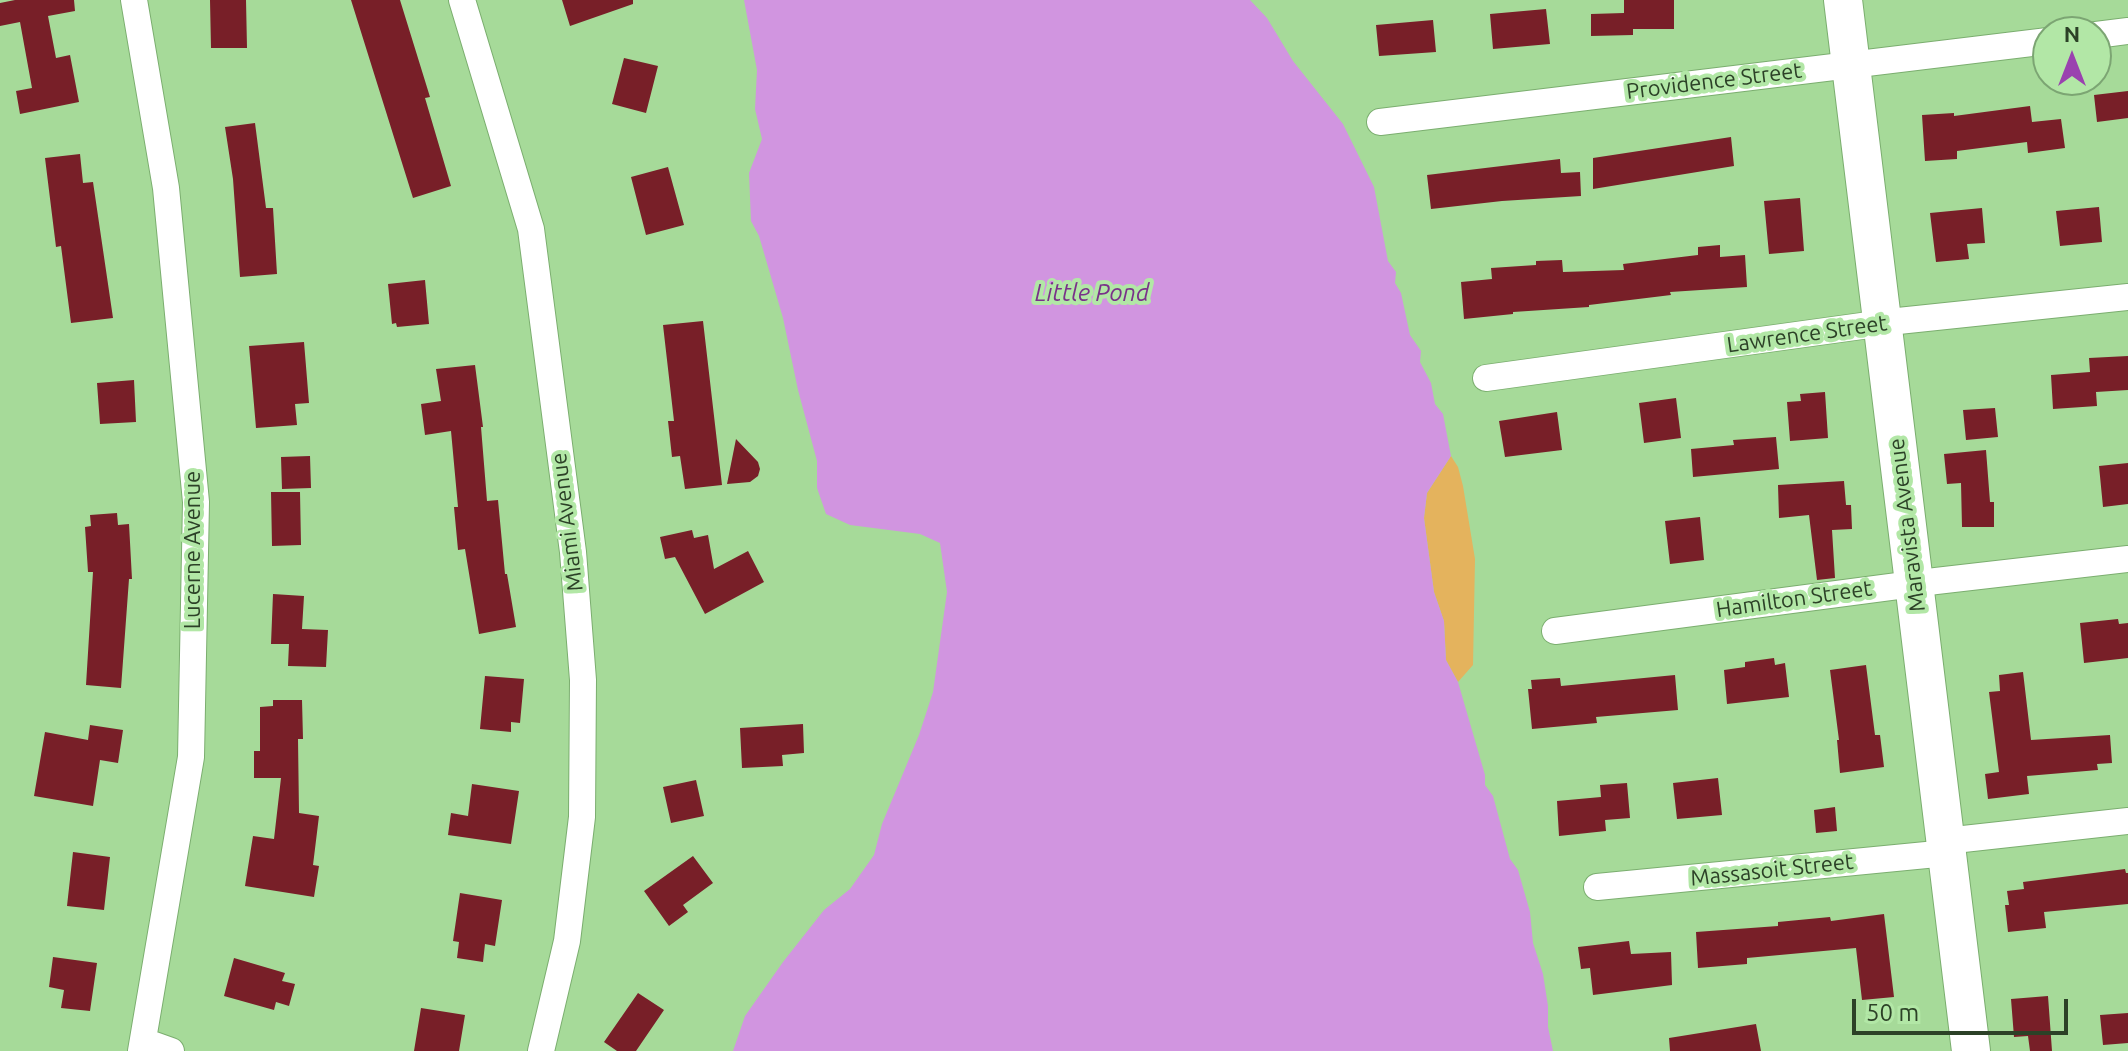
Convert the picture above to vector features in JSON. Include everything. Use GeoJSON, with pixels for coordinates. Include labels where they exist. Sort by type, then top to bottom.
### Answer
{"type":"FeatureCollection","features":[{"type":"Feature","properties":{"kind":"main road","name":"Maravista Avenue"},"geometry":{"type":"LineString","coordinates":[[1843,0],[1971,1051]]}},
{"type":"Feature","properties":{"kind":"street","name":"Lucerne Avenue"},"geometry":{"type":"LineString","coordinates":[[134,0],[166,188],[196,502],[191,757],[142,1046]]}},
{"type":"Feature","properties":{"kind":"street","name":"Miami Avenue"},"geometry":{"type":"LineString","coordinates":[[462,0],[531,229],[573,552],[583,680],[582,817],[567,941],[541,1051]]}},
{"type":"Feature","properties":{"kind":"street","name":"Providence Street"},"geometry":{"type":"LineString","coordinates":[[1380,122],[2032,43]]}},
{"type":"Feature","properties":{"kind":"street","name":"Lawrence Street"},"geometry":{"type":"LineString","coordinates":[[1486,378],[1883,324],[2128,297]]}},
{"type":"Feature","properties":{"kind":"street","name":"Hamilton Street"},"geometry":{"type":"LineString","coordinates":[[1555,631],[2128,559]]}},
{"type":"Feature","properties":{"kind":"street","name":"Massasoit Street"},"geometry":{"type":"LineString","coordinates":[[1597,887],[1946,847],[2128,821]]}},
{"type":"Feature","properties":{"kind":"street"},"geometry":{"type":"LineString","coordinates":[[142,1046],[171,1051]]}},
{"type":"Feature","properties":{"kind":"shaded area"},"geometry":{"type":"Polygon","coordinates":[[[1451,456],[1458,467],[1463,486],[1475,559],[1473,665],[1458,682],[1446,660],[1444,621],[1434,592],[1424,518],[1427,493],[1451,456]]]}},
{"type":"Feature","properties":{"kind":"water","name":"Little Pond"},"geometry":{"type":"Polygon","coordinates":[[[744,0],[1250,0],[1267,18],[1293,61],[1343,124],[1374,187],[1388,261],[1396,272],[1395,283],[1401,293],[1410,335],[1421,351],[1420,362],[1431,383],[1435,404],[1443,414],[1451,456],[1427,493],[1424,518],[1434,592],[1444,621],[1446,660],[1458,682],[1485,775],[1485,785],[1493,796],[1510,859],[1518,870],[1530,912],[1533,943],[1543,974],[1553,1051],[733,1051],[745,1016],[783,962],[824,910],[850,889],[874,855],[882,824],[919,735],[933,692],[947,592],[940,543],[920,534],[850,525],[826,514],[817,488],[817,461],[783,318],[759,236],[751,221],[749,173],[762,139],[755,109],[757,70],[744,0]]]}},
{"type":"Feature","properties":{"kind":"building"},"geometry":{"type":"Polygon","coordinates":[[[74,0],[75,11],[48,16],[56,58],[70,55],[79,102],[20,114],[16,91],[32,88],[20,22],[0,26],[0,3],[74,0]]]}},
{"type":"Feature","properties":{"kind":"building"},"geometry":{"type":"Polygon","coordinates":[[[210,0],[246,0],[247,48],[211,48],[210,0]]]}},
{"type":"Feature","properties":{"kind":"building"},"geometry":{"type":"Polygon","coordinates":[[[351,0],[400,0],[430,97],[425,98],[451,186],[413,198],[351,0]]]}},
{"type":"Feature","properties":{"kind":"building"},"geometry":{"type":"Polygon","coordinates":[[[562,0],[633,0],[633,4],[570,26],[562,0]]]}},
{"type":"Feature","properties":{"kind":"building"},"geometry":{"type":"Polygon","coordinates":[[[1624,0],[1674,0],[1674,29],[1633,29],[1633,35],[1591,36],[1591,14],[1624,13],[1624,0]]]}},
{"type":"Feature","properties":{"kind":"building"},"geometry":{"type":"Polygon","coordinates":[[[1546,9],[1550,44],[1493,49],[1490,14],[1546,9]]]}},
{"type":"Feature","properties":{"kind":"building"},"geometry":{"type":"Polygon","coordinates":[[[1433,20],[1436,52],[1379,56],[1376,25],[1433,20]]]}},
{"type":"Feature","properties":{"kind":"building"},"geometry":{"type":"Polygon","coordinates":[[[624,58],[658,66],[646,113],[612,104],[624,58]]]}},
{"type":"Feature","properties":{"kind":"building"},"geometry":{"type":"Polygon","coordinates":[[[2128,91],[2128,118],[2097,122],[2094,96],[2112,96],[2112,93],[2128,91]]]}},
{"type":"Feature","properties":{"kind":"building"},"geometry":{"type":"Polygon","coordinates":[[[2030,106],[2032,122],[2061,119],[2065,148],[2028,153],[2027,142],[1957,151],[1957,159],[1925,161],[1922,115],[1954,113],[1954,116],[2030,106]]]}},
{"type":"Feature","properties":{"kind":"building"},"geometry":{"type":"Polygon","coordinates":[[[255,123],[266,208],[273,208],[277,274],[240,277],[233,179],[225,127],[255,123]]]}},
{"type":"Feature","properties":{"kind":"building"},"geometry":{"type":"Polygon","coordinates":[[[1731,137],[1734,166],[1593,189],[1593,158],[1731,137]]]}},
{"type":"Feature","properties":{"kind":"building"},"geometry":{"type":"Polygon","coordinates":[[[80,154],[83,183],[93,182],[113,318],[71,323],[61,246],[56,247],[45,158],[80,154]]]}},
{"type":"Feature","properties":{"kind":"building"},"geometry":{"type":"Polygon","coordinates":[[[1560,159],[1561,173],[1580,172],[1581,196],[1431,209],[1427,175],[1560,159]]]}},
{"type":"Feature","properties":{"kind":"building"},"geometry":{"type":"Polygon","coordinates":[[[668,167],[684,225],[646,235],[631,177],[668,167]]]}},
{"type":"Feature","properties":{"kind":"building"},"geometry":{"type":"Polygon","coordinates":[[[1800,198],[1804,251],[1769,254],[1764,201],[1800,198]]]}},
{"type":"Feature","properties":{"kind":"building"},"geometry":{"type":"Polygon","coordinates":[[[2099,207],[2102,242],[2060,246],[2056,211],[2099,207]]]}},
{"type":"Feature","properties":{"kind":"building"},"geometry":{"type":"Polygon","coordinates":[[[1982,208],[1985,243],[1967,244],[1969,259],[1936,262],[1930,213],[1982,208]]]}},
{"type":"Feature","properties":{"kind":"building"},"geometry":{"type":"Polygon","coordinates":[[[1720,245],[1720,257],[1745,255],[1747,287],[1670,292],[1671,295],[1589,307],[1464,319],[1461,282],[1492,279],[1491,268],[1562,260],[1563,272],[1624,270],[1623,264],[1698,255],[1698,247],[1720,245]]]}},
{"type":"Feature","properties":{"kind":"building"},"geometry":{"type":"Polygon","coordinates":[[[425,280],[429,324],[397,327],[396,323],[392,324],[388,284],[425,280]]]}},
{"type":"Feature","properties":{"kind":"building"},"geometry":{"type":"Polygon","coordinates":[[[703,321],[722,485],[685,489],[680,456],[672,457],[668,421],[674,421],[663,325],[703,321]]]}},
{"type":"Feature","properties":{"kind":"building"},"geometry":{"type":"Polygon","coordinates":[[[304,342],[309,403],[295,404],[297,425],[256,428],[249,346],[304,342]]]}},
{"type":"Feature","properties":{"kind":"building"},"geometry":{"type":"Polygon","coordinates":[[[2128,356],[2128,390],[2096,392],[2097,406],[2053,409],[2051,375],[2090,372],[2089,358],[2128,356]]]}},
{"type":"Feature","properties":{"kind":"building"},"geometry":{"type":"Polygon","coordinates":[[[475,365],[483,427],[487,501],[498,500],[505,574],[516,627],[479,634],[465,549],[458,550],[454,507],[458,507],[451,431],[425,435],[421,404],[441,401],[436,369],[475,365]]]}},
{"type":"Feature","properties":{"kind":"building"},"geometry":{"type":"Polygon","coordinates":[[[134,380],[136,422],[100,424],[97,383],[134,380]]]}},
{"type":"Feature","properties":{"kind":"building"},"geometry":{"type":"Polygon","coordinates":[[[1825,392],[1828,438],[1790,441],[1787,402],[1801,401],[1800,394],[1825,392]]]}},
{"type":"Feature","properties":{"kind":"building"},"geometry":{"type":"Polygon","coordinates":[[[1676,398],[1681,438],[1644,443],[1639,403],[1676,398]]]}},
{"type":"Feature","properties":{"kind":"building"},"geometry":{"type":"Polygon","coordinates":[[[1995,408],[1998,437],[1966,440],[1963,410],[1995,408]]]}},
{"type":"Feature","properties":{"kind":"building"},"geometry":{"type":"Polygon","coordinates":[[[1557,412],[1562,450],[1505,457],[1499,421],[1557,412]]]}},
{"type":"Feature","properties":{"kind":"building"},"geometry":{"type":"Polygon","coordinates":[[[1776,437],[1779,469],[1693,477],[1691,449],[1734,445],[1733,440],[1776,437]]]}},
{"type":"Feature","properties":{"kind":"building"},"geometry":{"type":"Polygon","coordinates":[[[736,439],[758,462],[760,469],[758,476],[750,482],[727,484],[736,439]]]}},
{"type":"Feature","properties":{"kind":"building"},"geometry":{"type":"Polygon","coordinates":[[[1986,450],[1990,502],[1994,502],[1994,527],[1962,527],[1961,483],[1947,484],[1944,454],[1986,450]]]}},
{"type":"Feature","properties":{"kind":"building"},"geometry":{"type":"Polygon","coordinates":[[[310,456],[311,488],[282,489],[281,457],[310,456]]]}},
{"type":"Feature","properties":{"kind":"building"},"geometry":{"type":"Polygon","coordinates":[[[2128,463],[2128,504],[2103,507],[2099,466],[2128,463]]]}},
{"type":"Feature","properties":{"kind":"building"},"geometry":{"type":"Polygon","coordinates":[[[1844,481],[1846,505],[1851,505],[1852,529],[1832,530],[1835,578],[1817,580],[1809,515],[1779,518],[1778,485],[1844,481]]]}},
{"type":"Feature","properties":{"kind":"building"},"geometry":{"type":"Polygon","coordinates":[[[271,492],[300,492],[301,545],[272,546],[271,492]]]}},
{"type":"Feature","properties":{"kind":"building"},"geometry":{"type":"Polygon","coordinates":[[[117,513],[118,525],[129,524],[132,579],[129,579],[121,688],[86,685],[93,572],[88,572],[85,527],[91,526],[90,515],[117,513]]]}},
{"type":"Feature","properties":{"kind":"building"},"geometry":{"type":"Polygon","coordinates":[[[1700,517],[1704,560],[1670,564],[1665,521],[1700,517]]]}},
{"type":"Feature","properties":{"kind":"building"},"geometry":{"type":"Polygon","coordinates":[[[692,530],[694,538],[708,535],[714,569],[748,551],[764,582],[705,614],[675,557],[665,559],[660,537],[692,530]]]}},
{"type":"Feature","properties":{"kind":"building"},"geometry":{"type":"Polygon","coordinates":[[[273,594],[304,596],[302,629],[328,630],[326,667],[288,666],[289,644],[271,644],[273,594]]]}},
{"type":"Feature","properties":{"kind":"building"},"geometry":{"type":"Polygon","coordinates":[[[2118,619],[2119,624],[2128,623],[2128,658],[2084,663],[2080,623],[2118,619]]]}},
{"type":"Feature","properties":{"kind":"building"},"geometry":{"type":"Polygon","coordinates":[[[1774,658],[1775,665],[1785,663],[1789,697],[1727,704],[1724,670],[1745,667],[1745,662],[1774,658]]]}},
{"type":"Feature","properties":{"kind":"building"},"geometry":{"type":"Polygon","coordinates":[[[1866,665],[1875,735],[1880,735],[1884,767],[1840,773],[1830,670],[1866,665]]]}},
{"type":"Feature","properties":{"kind":"building"},"geometry":{"type":"Polygon","coordinates":[[[2023,672],[2031,740],[2110,735],[2112,763],[2097,764],[2098,770],[2027,776],[2029,794],[1988,799],[1985,774],[1999,772],[1989,692],[2000,691],[1999,675],[2023,672]]]}},
{"type":"Feature","properties":{"kind":"building"},"geometry":{"type":"Polygon","coordinates":[[[1675,675],[1678,710],[1596,717],[1597,723],[1532,729],[1528,689],[1532,689],[1531,680],[1560,678],[1561,686],[1675,675]]]}},
{"type":"Feature","properties":{"kind":"building"},"geometry":{"type":"Polygon","coordinates":[[[485,676],[524,679],[520,723],[511,722],[511,732],[480,729],[485,676]]]}},
{"type":"Feature","properties":{"kind":"building"},"geometry":{"type":"Polygon","coordinates":[[[273,700],[302,700],[303,739],[298,739],[299,813],[319,816],[313,865],[319,866],[314,897],[245,886],[253,836],[274,839],[281,778],[254,778],[254,751],[260,751],[260,707],[273,706],[273,700]]]}},
{"type":"Feature","properties":{"kind":"building"},"geometry":{"type":"Polygon","coordinates":[[[803,724],[804,753],[782,755],[783,766],[742,768],[740,728],[803,724]]]}},
{"type":"Feature","properties":{"kind":"building"},"geometry":{"type":"Polygon","coordinates":[[[90,725],[123,730],[118,763],[100,760],[93,806],[34,796],[45,732],[88,740],[90,725]]]}},
{"type":"Feature","properties":{"kind":"building"},"geometry":{"type":"Polygon","coordinates":[[[1718,778],[1722,815],[1677,819],[1673,783],[1718,778]]]}},
{"type":"Feature","properties":{"kind":"building"},"geometry":{"type":"Polygon","coordinates":[[[696,780],[704,816],[671,823],[663,787],[696,780]]]}},
{"type":"Feature","properties":{"kind":"building"},"geometry":{"type":"Polygon","coordinates":[[[1627,783],[1630,818],[1605,820],[1606,831],[1559,836],[1557,801],[1601,797],[1600,785],[1627,783]]]}},
{"type":"Feature","properties":{"kind":"building"},"geometry":{"type":"Polygon","coordinates":[[[472,784],[519,791],[511,844],[448,835],[451,813],[468,816],[472,784]]]}},
{"type":"Feature","properties":{"kind":"building"},"geometry":{"type":"Polygon","coordinates":[[[1835,807],[1837,831],[1816,833],[1814,810],[1835,807]]]}},
{"type":"Feature","properties":{"kind":"building"},"geometry":{"type":"Polygon","coordinates":[[[73,852],[110,857],[104,910],[67,906],[73,852]]]}},
{"type":"Feature","properties":{"kind":"building"},"geometry":{"type":"Polygon","coordinates":[[[693,856],[713,883],[683,905],[688,912],[669,926],[644,891],[693,856]]]}},
{"type":"Feature","properties":{"kind":"building"},"geometry":{"type":"Polygon","coordinates":[[[2125,869],[2128,873],[2128,904],[2044,912],[2046,928],[2008,932],[2007,891],[2024,889],[2023,882],[2125,869]]]}},
{"type":"Feature","properties":{"kind":"building"},"geometry":{"type":"Polygon","coordinates":[[[460,893],[502,900],[495,946],[485,944],[483,962],[457,958],[459,942],[453,941],[460,893]]]}},
{"type":"Feature","properties":{"kind":"building"},"geometry":{"type":"Polygon","coordinates":[[[1884,914],[1894,997],[1862,1000],[1856,948],[1747,958],[1747,964],[1698,968],[1696,932],[1884,914]]]}},
{"type":"Feature","properties":{"kind":"building"},"geometry":{"type":"Polygon","coordinates":[[[1629,941],[1631,954],[1671,952],[1672,985],[1593,995],[1590,968],[1581,969],[1578,947],[1629,941]]]}},
{"type":"Feature","properties":{"kind":"building"},"geometry":{"type":"Polygon","coordinates":[[[53,957],[97,963],[90,1011],[61,1008],[64,990],[49,987],[53,957]]]}},
{"type":"Feature","properties":{"kind":"building"},"geometry":{"type":"Polygon","coordinates":[[[234,958],[285,973],[282,981],[295,984],[289,1006],[276,1002],[274,1010],[224,996],[234,958]]]}},
{"type":"Feature","properties":{"kind":"building"},"geometry":{"type":"Polygon","coordinates":[[[638,993],[664,1010],[636,1051],[617,1051],[604,1042],[638,993]]]}},
{"type":"Feature","properties":{"kind":"building"},"geometry":{"type":"Polygon","coordinates":[[[2048,996],[2052,1051],[2030,1051],[2028,1036],[2014,1037],[2011,999],[2048,996]]]}},
{"type":"Feature","properties":{"kind":"building"},"geometry":{"type":"Polygon","coordinates":[[[421,1008],[465,1015],[459,1051],[414,1051],[421,1008]]]}},
{"type":"Feature","properties":{"kind":"building"},"geometry":{"type":"Polygon","coordinates":[[[2128,1013],[2128,1043],[2103,1045],[2100,1015],[2128,1013]]]}},
{"type":"Feature","properties":{"kind":"building"},"geometry":{"type":"Polygon","coordinates":[[[1756,1024],[1761,1051],[1670,1051],[1669,1038],[1756,1024]]]}}]}
